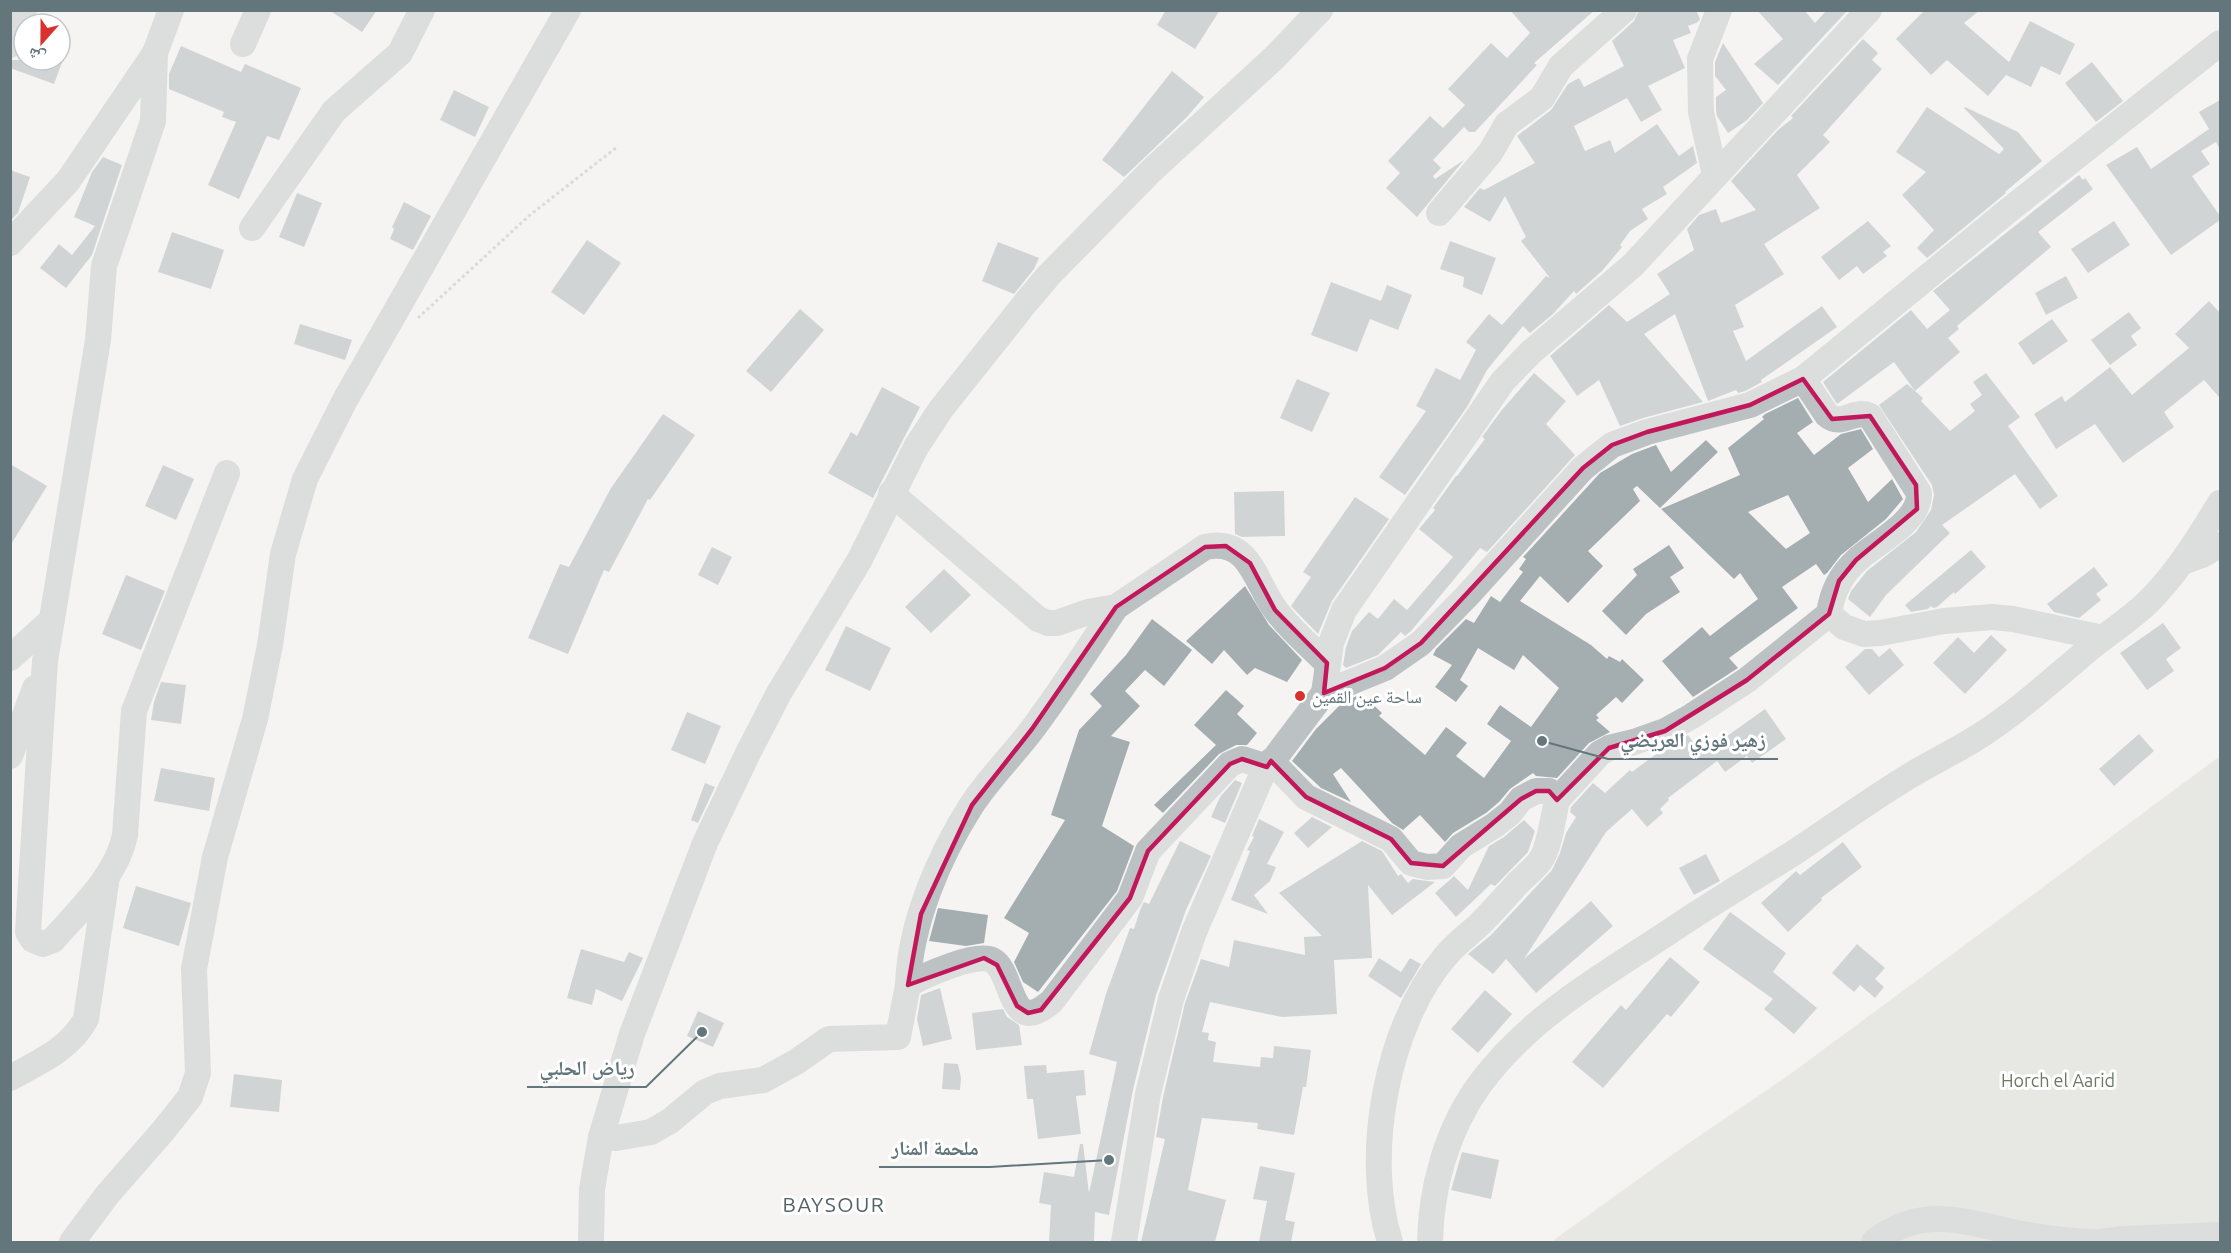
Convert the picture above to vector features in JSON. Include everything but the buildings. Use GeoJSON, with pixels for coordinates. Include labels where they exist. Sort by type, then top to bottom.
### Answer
{"type":"FeatureCollection","features":[{"type":"Feature","properties":{"kind":"street"},"geometry":{"type":"LineString","coordinates":[[10,45],[24,10]]}},
{"type":"Feature","properties":{"kind":"street"},"geometry":{"type":"LineString","coordinates":[[10,243],[68,181],[155,52],[171,10]]}},
{"type":"Feature","properties":{"kind":"street"},"geometry":{"type":"LineString","coordinates":[[243,44],[258,10]]}},
{"type":"Feature","properties":{"kind":"street"},"geometry":{"type":"LineString","coordinates":[[252,228],[334,111],[400,52],[422,10]]}},
{"type":"Feature","properties":{"kind":"street"},"geometry":{"type":"LineString","coordinates":[[72,1242],[107,1195],[190,1097],[198,1073],[194,969],[200,935],[215,857],[255,719],[270,645],[284,554],[305,479],[345,400],[568,10]]}},
{"type":"Feature","properties":{"kind":"street"},"geometry":{"type":"LineString","coordinates":[[591,1242],[592,1189],[601,1137],[632,1034],[705,843],[779,693],[859,561],[916,447],[941,409],[1042,284],[1115,207],[1275,57],[1320,10]]}},
{"type":"Feature","properties":{"kind":"street"},"geometry":{"type":"LineString","coordinates":[[1439,213],[1490,153],[1507,124],[1542,98],[1561,66],[1624,10]]}},
{"type":"Feature","properties":{"kind":"street"},"geometry":{"type":"LineString","coordinates":[[1715,175],[1701,112],[1700,59],[1719,10]]}},
{"type":"Feature","properties":{"kind":"street"},"geometry":{"type":"LineString","coordinates":[[1324,693],[1327,663],[1336,626],[1344,610],[1503,381],[1532,352],[1633,265],[1869,10]]}},
{"type":"Feature","properties":{"kind":"street"},"geometry":{"type":"LineString","coordinates":[[1124,1242],[1148,1094],[1171,999],[1194,932],[1256,786],[1269,764],[1324,693],[1384,668],[1421,644],[1467,597],[1583,468],[1612,445],[1647,432],[1750,405],[1803,379],[2220,43]]}},
{"type":"Feature","properties":{"kind":"street"},"geometry":{"type":"LineString","coordinates":[[155,52],[153,121],[104,266],[98,340],[45,661],[28,932],[33,940],[43,944],[54,940],[107,876],[122,849],[135,711],[226,473]]}},
{"type":"Feature","properties":{"kind":"street"},"geometry":{"type":"LineString","coordinates":[[1390,1242],[1385,1227],[1378,1176],[1379,1141],[1394,1055],[1404,1022],[1423,986],[1445,956],[1540,860],[1551,830],[1557,800],[1600,753],[1609,748],[1665,731],[1747,680],[1829,614],[1831,600],[1839,581],[1856,560],[1917,509],[1920,501],[1919,493],[1870,416],[1859,413],[1843,420],[1832,419],[1803,379]]}},
{"type":"Feature","properties":{"kind":"street"},"geometry":{"type":"LineString","coordinates":[[891,493],[1043,621],[1062,623],[1088,612],[1116,607]]}},
{"type":"Feature","properties":{"kind":"street"},"geometry":{"type":"LineString","coordinates":[[1430,1242],[1435,1194],[1448,1145],[1456,1125],[1481,1083],[1535,1024],[1616,965],[1779,862],[1901,781],[1983,733],[2103,638],[2132,618],[2182,562],[2220,502]]}},
{"type":"Feature","properties":{"kind":"street"},"geometry":{"type":"LineString","coordinates":[[601,1137],[616,1138],[651,1132],[670,1121],[705,1092],[720,1086],[763,1080],[796,1062],[829,1039],[898,1037],[908,985],[908,967],[921,914],[958,828],[972,805],[1050,705],[1116,607],[1194,553],[1216,545],[1226,546],[1243,555],[1250,563],[1275,610],[1327,663]]}},
{"type":"Feature","properties":{"kind":"street"},"geometry":{"type":"LineString","coordinates":[[2182,562],[2220,545]]}},
{"type":"Feature","properties":{"kind":"street"},"geometry":{"type":"LineString","coordinates":[[1829,614],[1844,627],[1864,634],[1944,621],[1992,617],[2013,619],[2103,638]]}},
{"type":"Feature","properties":{"kind":"street"},"geometry":{"type":"LineString","coordinates":[[10,658],[52,620]]}},
{"type":"Feature","properties":{"kind":"street"},"geometry":{"type":"LineString","coordinates":[[10,756],[45,661]]}},
{"type":"Feature","properties":{"kind":"street"},"geometry":{"type":"LineString","coordinates":[[908,985],[974,958],[984,958],[992,960],[997,965],[1017,1006],[1028,1012],[1041,1011],[1057,995],[1130,898],[1150,848],[1230,764],[1242,759],[1269,764],[1306,796],[1391,839],[1411,863],[1427,867],[1443,866],[1461,846],[1495,825],[1510,813],[1521,799],[1536,791],[1550,791],[1557,800]]}},
{"type":"Feature","properties":{"kind":"street"},"geometry":{"type":"LineString","coordinates":[[10,1078],[65,1046],[78,1034],[86,1019],[107,876]]}},
{"type":"Feature","properties":{"kind":"street"},"geometry":{"type":"LineString","coordinates":[[1874,1242],[1908,1232],[1932,1218],[1959,1220],[2046,1238],[2091,1242]]}},
{"type":"Feature","properties":{"kind":"street"},"geometry":{"type":"LineString","coordinates":[[2100,1242],[2220,1235]]}},
{"type":"Feature","properties":{"kind":"path"},"geometry":{"type":"LineString","coordinates":[[415,321],[530,215],[618,147]]}},
{"type":"Feature","properties":{"kind":"highlighted area"},"geometry":{"type":"Polygon","coordinates":[[[1803,379],[1832,419],[1870,416],[1916,485],[1917,509],[1856,560],[1839,581],[1829,614],[1747,680],[1665,731],[1609,748],[1557,800],[1549,791],[1536,791],[1521,799],[1443,866],[1411,863],[1391,839],[1306,797],[1271,761],[1267,767],[1242,759],[1230,764],[1148,851],[1130,898],[1041,1010],[1028,1013],[1017,1006],[997,965],[984,958],[908,985],[921,914],[972,805],[1032,729],[1116,607],[1205,547],[1226,546],[1250,563],[1275,610],[1327,663],[1324,693],[1385,668],[1421,643],[1583,468],[1612,445],[1647,432],[1750,405],[1803,379]]]}},
{"type":"Feature","properties":{"kind":"green space","name":"Horch el Aarid"},"geometry":{"type":"Polygon","coordinates":[[[2220,756],[2220,1242],[1551,1242],[1683,1147],[1789,1075],[2220,756]]]}},
{"type":"Feature","properties":{"kind":"place","name":"ساحة عين القمين"},"geometry":{"type":"Point","coordinates":[1300,696]}},
{"type":"Feature","properties":{"kind":"place","name":"زهير فوزي العريضي"},"geometry":{"type":"Point","coordinates":[1542,741]}},
{"type":"Feature","properties":{"kind":"place","name":"رياض الحلبي"},"geometry":{"type":"Point","coordinates":[702,1032]}},
{"type":"Feature","properties":{"kind":"place","name":"ملحمة المنار"},"geometry":{"type":"Point","coordinates":[1109,1160]}},
{"type":"Feature","properties":{"kind":"district","name":"BAYSOUR"},"geometry":{"type":"Point","coordinates":[834,1204]}}]}
